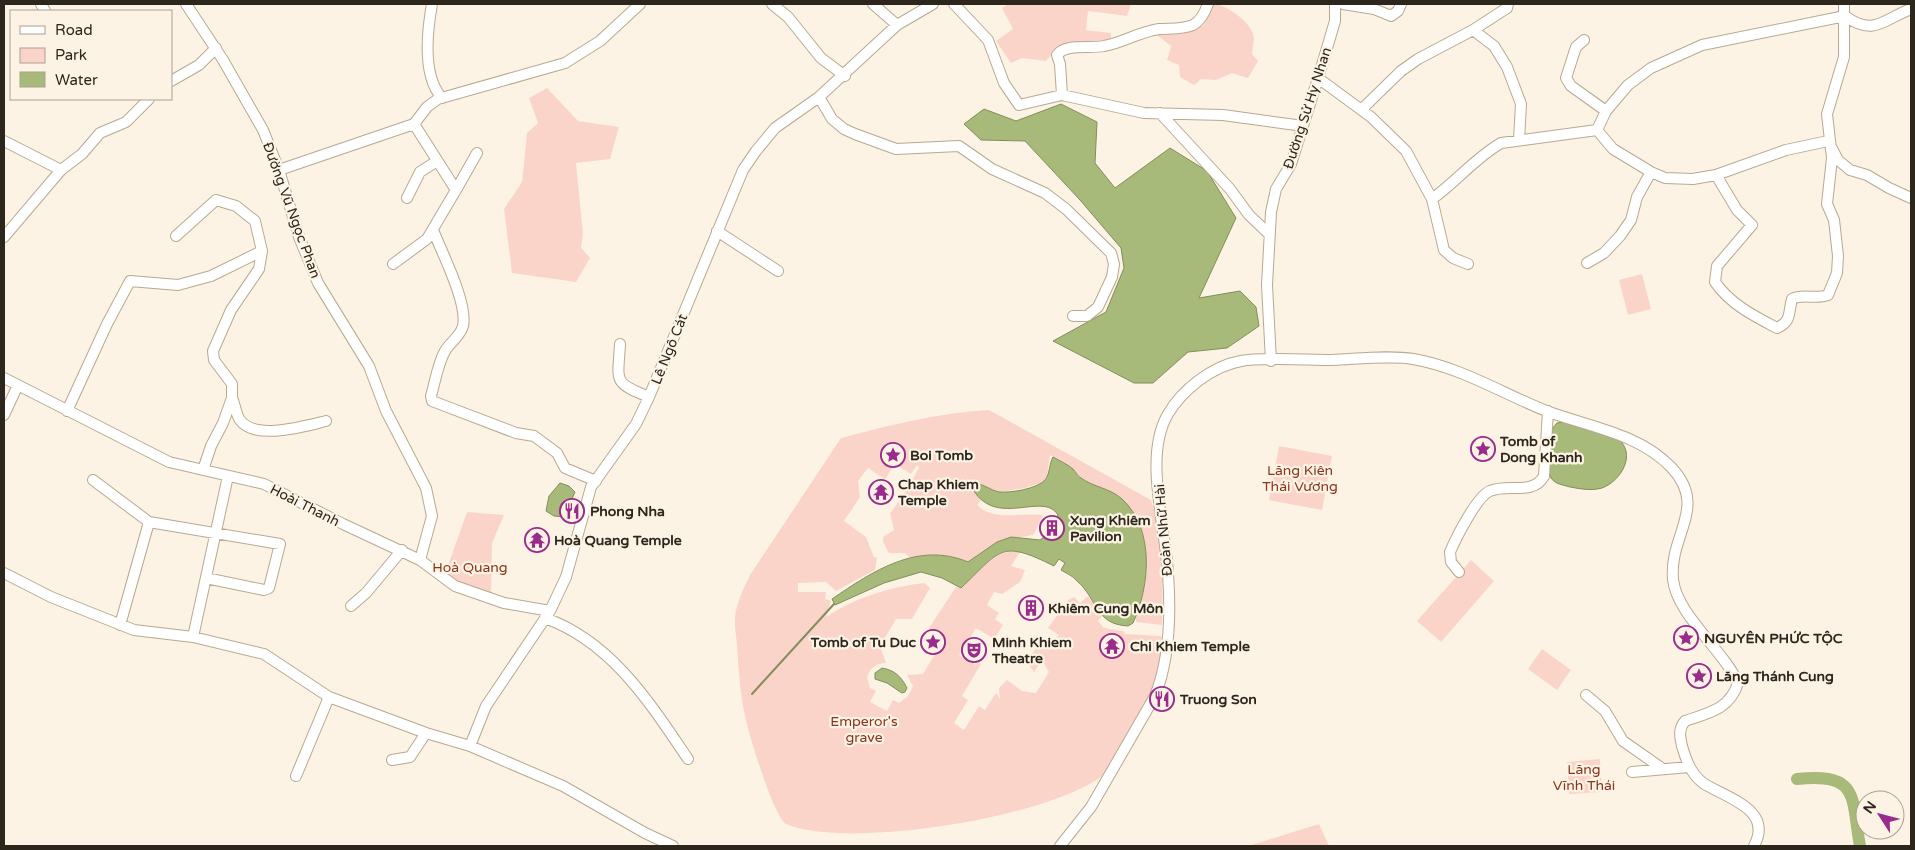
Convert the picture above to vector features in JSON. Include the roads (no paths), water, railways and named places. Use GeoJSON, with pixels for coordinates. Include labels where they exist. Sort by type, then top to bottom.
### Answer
{"type":"FeatureCollection","features":[{"type":"Feature","properties":{"kind":"street","name":"Đường Vũ Ngọc Phan"},"geometry":{"type":"LineString","coordinates":[[186,4],[216,48],[263,130],[280,170],[299,237],[318,283],[369,366],[386,411],[426,488],[432,516],[420,560]]}},
{"type":"Feature","properties":{"kind":"street"},"geometry":{"type":"LineString","coordinates":[[432,4],[428,34],[429,58],[434,88],[442,98]]}},
{"type":"Feature","properties":{"kind":"street"},"geometry":{"type":"LineString","coordinates":[[280,170],[414,124],[427,107],[442,98],[565,63],[600,41],[640,4]]}},
{"type":"Feature","properties":{"kind":"street"},"geometry":{"type":"LineString","coordinates":[[772,4],[788,17],[821,58],[845,76]]}},
{"type":"Feature","properties":{"kind":"street"},"geometry":{"type":"LineString","coordinates":[[873,4],[896,25]]}},
{"type":"Feature","properties":{"kind":"street","name":"Lê Ngô Cát"},"geometry":{"type":"LineString","coordinates":[[470,746],[486,706],[547,615],[566,577],[583,510],[596,481],[636,424],[649,397],[743,170],[775,128],[845,76],[896,25],[933,4]]}},
{"type":"Feature","properties":{"kind":"street"},"geometry":{"type":"LineString","coordinates":[[954,4],[988,40],[1004,83],[1017,104],[1022,106],[1062,95],[1125,110],[1223,116],[1303,126]]}},
{"type":"Feature","properties":{"kind":"street"},"geometry":{"type":"LineString","coordinates":[[1062,95],[1060,64],[1057,55],[1060,51],[1066,48],[1104,46],[1143,32],[1179,29],[1193,25],[1203,15],[1208,4]]}},
{"type":"Feature","properties":{"kind":"street","name":"Đường Sử Hy Nhan"},"geometry":{"type":"LineString","coordinates":[[1271,361],[1267,286],[1271,212],[1276,189],[1291,164],[1318,78],[1335,21],[1336,4]]}},
{"type":"Feature","properties":{"kind":"street"},"geometry":{"type":"LineString","coordinates":[[1343,4],[1374,9],[1391,16],[1398,11],[1401,4]]}},
{"type":"Feature","properties":{"kind":"street"},"geometry":{"type":"LineString","coordinates":[[1362,109],[1375,94],[1412,63],[1473,30],[1507,8],[1508,4]]}},
{"type":"Feature","properties":{"kind":"street"},"geometry":{"type":"LineString","coordinates":[[1716,175],[1737,210],[1752,225],[1717,266],[1715,282],[1722,292],[1747,312],[1777,328],[1789,320],[1792,299],[1798,296],[1821,298],[1828,295],[1837,273],[1838,256],[1834,220],[1827,204],[1832,158],[1828,141],[1827,114],[1844,57],[1844,4]]}},
{"type":"Feature","properties":{"kind":"street"},"geometry":{"type":"LineString","coordinates":[[1597,130],[1606,110],[1628,86],[1651,68],[1702,45],[1845,16],[1858,25],[1883,24],[1911,9]]}},
{"type":"Feature","properties":{"kind":"street"},"geometry":{"type":"LineString","coordinates":[[1473,30],[1494,46],[1507,67],[1521,104],[1519,140]]}},
{"type":"Feature","properties":{"kind":"street"},"geometry":{"type":"LineString","coordinates":[[1584,40],[1576,47],[1566,78],[1571,86],[1606,110]]}},
{"type":"Feature","properties":{"kind":"street"},"geometry":{"type":"LineString","coordinates":[[172,80],[199,65],[216,48]]}},
{"type":"Feature","properties":{"kind":"street"},"geometry":{"type":"LineString","coordinates":[[1318,78],[1362,109],[1406,151],[1432,200],[1444,250],[1453,258],[1468,264]]}},
{"type":"Feature","properties":{"kind":"street"},"geometry":{"type":"LineString","coordinates":[[819,97],[832,119],[844,129],[855,134],[896,149],[959,146],[992,169],[1045,193],[1066,209],[1111,253],[1114,264],[1112,277],[1098,307],[1087,316],[1072,316]]}},
{"type":"Feature","properties":{"kind":"street"},"geometry":{"type":"LineString","coordinates":[[4,234],[61,170],[82,154],[100,133],[126,122],[148,100]]}},
{"type":"Feature","properties":{"kind":"street"},"geometry":{"type":"LineString","coordinates":[[1160,113],[1230,189],[1249,215],[1270,236]]}},
{"type":"Feature","properties":{"kind":"street"},"geometry":{"type":"LineString","coordinates":[[414,124],[456,190]]}},
{"type":"Feature","properties":{"kind":"street"},"geometry":{"type":"LineString","coordinates":[[1597,130],[1613,149],[1651,172],[1672,178],[1692,179],[1716,175],[1786,150],[1828,141]]}},
{"type":"Feature","properties":{"kind":"street"},"geometry":{"type":"LineString","coordinates":[[1432,200],[1491,150],[1501,144],[1597,130]]}},
{"type":"Feature","properties":{"kind":"street"},"geometry":{"type":"LineString","coordinates":[[4,141],[61,170]]}},
{"type":"Feature","properties":{"kind":"street"},"geometry":{"type":"LineString","coordinates":[[1828,141],[1838,160],[1850,170],[1867,175],[1911,198]]}},
{"type":"Feature","properties":{"kind":"street"},"geometry":{"type":"LineString","coordinates":[[393,264],[427,239],[477,153]]}},
{"type":"Feature","properties":{"kind":"street"},"geometry":{"type":"LineString","coordinates":[[407,198],[420,172],[436,161]]}},
{"type":"Feature","properties":{"kind":"street"},"geometry":{"type":"LineString","coordinates":[[1586,263],[1604,253],[1620,236],[1631,220],[1637,197],[1651,172]]}},
{"type":"Feature","properties":{"kind":"street"},"geometry":{"type":"LineString","coordinates":[[176,236],[216,200],[222,200],[236,206],[255,221],[262,250],[259,270],[231,310],[213,351],[214,360],[232,384],[232,398],[239,419],[252,428],[263,431],[286,429],[326,421]]}},
{"type":"Feature","properties":{"kind":"street"},"geometry":{"type":"LineString","coordinates":[[433,230],[456,286],[464,313],[463,326],[458,337],[444,352],[431,396],[432,401],[516,432],[534,436],[558,453],[565,468],[596,481]]}},
{"type":"Feature","properties":{"kind":"street"},"geometry":{"type":"LineString","coordinates":[[717,231],[778,270]]}},
{"type":"Feature","properties":{"kind":"street"},"geometry":{"type":"LineString","coordinates":[[67,411],[107,324],[130,281],[178,284],[211,276],[262,250]]}},
{"type":"Feature","properties":{"kind":"street"},"geometry":{"type":"LineString","coordinates":[[620,344],[618,379],[627,389],[649,397]]}},
{"type":"Feature","properties":{"kind":"street","name":"Đoàn Nhữ Hài"},"geometry":{"type":"LineString","coordinates":[[1060,846],[1091,806],[1156,696],[1162,681],[1166,664],[1168,630],[1168,573],[1158,507],[1158,466],[1159,439],[1167,415],[1182,395],[1208,374],[1240,361],[1412,359],[1447,368],[1548,411],[1617,434],[1647,448],[1670,466],[1684,483],[1688,493],[1688,507],[1674,560],[1673,581],[1706,640],[1733,670],[1738,683],[1734,696],[1725,706],[1685,721],[1680,726],[1680,737],[1689,767]]}},
{"type":"Feature","properties":{"kind":"street","name":"Hoài Thanh"},"geometry":{"type":"LineString","coordinates":[[4,378],[170,462],[264,484],[342,524],[402,550],[420,560],[455,586],[547,615],[571,630],[613,662],[642,692],[688,759]]}},
{"type":"Feature","properties":{"kind":"street"},"geometry":{"type":"LineString","coordinates":[[4,415],[18,385]]}},
{"type":"Feature","properties":{"kind":"street"},"geometry":{"type":"LineString","coordinates":[[203,470],[210,446],[223,423],[232,398]]}},
{"type":"Feature","properties":{"kind":"street"},"geometry":{"type":"LineString","coordinates":[[1459,572],[1451,562],[1450,552],[1480,499],[1489,491],[1533,487],[1540,483],[1544,476],[1548,411]]}},
{"type":"Feature","properties":{"kind":"street"},"geometry":{"type":"LineString","coordinates":[[194,637],[228,476]]}},
{"type":"Feature","properties":{"kind":"street"},"geometry":{"type":"LineString","coordinates":[[93,480],[149,522],[280,544],[269,588],[264,590],[206,578]]}},
{"type":"Feature","properties":{"kind":"street"},"geometry":{"type":"LineString","coordinates":[[120,625],[149,522]]}},
{"type":"Feature","properties":{"kind":"street"},"geometry":{"type":"LineString","coordinates":[[351,606],[366,593],[402,550]]}},
{"type":"Feature","properties":{"kind":"street"},"geometry":{"type":"LineString","coordinates":[[4,573],[51,597],[134,630],[194,637],[264,654],[329,697],[426,733],[470,746],[563,786],[645,833],[673,846]]}},
{"type":"Feature","properties":{"kind":"street"},"geometry":{"type":"LineString","coordinates":[[1586,695],[1605,710],[1622,741],[1664,769]]}},
{"type":"Feature","properties":{"kind":"street"},"geometry":{"type":"LineString","coordinates":[[296,776],[329,697]]}},
{"type":"Feature","properties":{"kind":"street"},"geometry":{"type":"LineString","coordinates":[[392,760],[410,757],[426,733]]}},
{"type":"Feature","properties":{"kind":"street"},"geometry":{"type":"LineString","coordinates":[[1632,772],[1689,767],[1702,782],[1734,798],[1755,816],[1760,827],[1754,846]]}},
{"type":"Feature","properties":{"kind":"water"},"geometry":{"type":"Polygon","coordinates":[[[1061,104],[1097,122],[1095,163],[1115,188],[1170,148],[1207,171],[1236,218],[1199,298],[1240,291],[1256,307],[1259,326],[1227,348],[1188,352],[1153,383],[1134,383],[1053,341],[1106,312],[1124,268],[1121,248],[1080,200],[1025,141],[981,140],[964,124],[984,109],[1016,121],[1061,104]]]}},
{"type":"Feature","properties":{"kind":"water"},"geometry":{"type":"Polygon","coordinates":[[[1566,422],[1618,439],[1624,445],[1626,459],[1615,480],[1602,488],[1586,489],[1557,483],[1550,477],[1552,429],[1557,423],[1566,422]]]}},
{"type":"Feature","properties":{"kind":"water"},"geometry":{"type":"Polygon","coordinates":[[[1053,457],[1071,467],[1078,476],[1086,481],[1117,495],[1133,511],[1140,526],[1144,542],[1146,575],[1139,608],[1133,623],[1128,626],[1117,624],[1102,616],[1084,588],[1074,578],[1061,570],[1065,563],[1059,559],[1054,566],[1022,553],[1011,551],[994,557],[961,588],[942,578],[921,572],[884,583],[835,605],[832,599],[864,578],[897,562],[931,555],[949,556],[968,562],[997,542],[1011,537],[1040,540],[1045,536],[1052,540],[1063,523],[1057,519],[1058,515],[1051,508],[1041,506],[1005,508],[992,506],[981,499],[971,486],[973,483],[976,483],[999,492],[1010,492],[1036,486],[1045,480],[1048,475],[1053,457]]]}},
{"type":"Feature","properties":{"kind":"water"},"geometry":{"type":"Polygon","coordinates":[[[560,483],[569,486],[575,492],[564,517],[554,516],[546,511],[549,496],[560,483]]]}},
{"type":"Feature","properties":{"kind":"water"},"geometry":{"type":"Polygon","coordinates":[[[882,668],[894,672],[900,677],[907,688],[905,692],[902,693],[887,683],[875,679],[875,673],[882,668]]]}},
{"type":"Feature","properties":{"kind":"waterway"},"geometry":{"type":"LineString","coordinates":[[752,694],[834,604]]}},
{"type":"Feature","properties":{"kind":"waterway"},"geometry":{"type":"LineString","coordinates":[[1797,779],[1818,778],[1833,780],[1843,785],[1849,792],[1853,802],[1860,846]]}},
{"type":"Feature","properties":{"kind":"place","name":"Tomb of Dong Khanh"},"geometry":{"type":"Point","coordinates":[1483,449]}},
{"type":"Feature","properties":{"kind":"place","name":"Boi Tomb"},"geometry":{"type":"Point","coordinates":[893,455]}},
{"type":"Feature","properties":{"kind":"place","name":"Chap Khiem Temple"},"geometry":{"type":"Point","coordinates":[881,492]}},
{"type":"Feature","properties":{"kind":"place","name":"Phong Nha"},"geometry":{"type":"Point","coordinates":[572,511]}},
{"type":"Feature","properties":{"kind":"place","name":"Xung Khiêm Pavilion"},"geometry":{"type":"Point","coordinates":[1052,528]}},
{"type":"Feature","properties":{"kind":"place","name":"Hoà Quang Temple"},"geometry":{"type":"Point","coordinates":[537,540]}},
{"type":"Feature","properties":{"kind":"place","name":"Khiêm Cung Môn"},"geometry":{"type":"Point","coordinates":[1031,608]}},
{"type":"Feature","properties":{"kind":"place","name":"NGUYÊN PHỨC TỘC"},"geometry":{"type":"Point","coordinates":[1686,638]}},
{"type":"Feature","properties":{"kind":"place","name":"Tomb of Tu Duc"},"geometry":{"type":"Point","coordinates":[933,642]}},
{"type":"Feature","properties":{"kind":"place","name":"Chi Khiem Temple"},"geometry":{"type":"Point","coordinates":[1112,646]}},
{"type":"Feature","properties":{"kind":"place","name":"Minh Khiem Theatre"},"geometry":{"type":"Point","coordinates":[974,650]}},
{"type":"Feature","properties":{"kind":"place","name":"Lăng Thánh Cung"},"geometry":{"type":"Point","coordinates":[1699,676]}},
{"type":"Feature","properties":{"kind":"place","name":"Truong Son"},"geometry":{"type":"Point","coordinates":[1162,699]}},
{"type":"Feature","properties":{"kind":"park label","name":"Lăng Kiên Thái Vương"},"geometry":{"type":"Point","coordinates":[1300,478]}},
{"type":"Feature","properties":{"kind":"park label","name":"Hoà Quang"},"geometry":{"type":"Point","coordinates":[470,567]}},
{"type":"Feature","properties":{"kind":"park label","name":"Emperor's grave"},"geometry":{"type":"Point","coordinates":[864,730]}},
{"type":"Feature","properties":{"kind":"park label","name":"Lăng Vĩnh Thái"},"geometry":{"type":"Point","coordinates":[1584,778]}}]}
